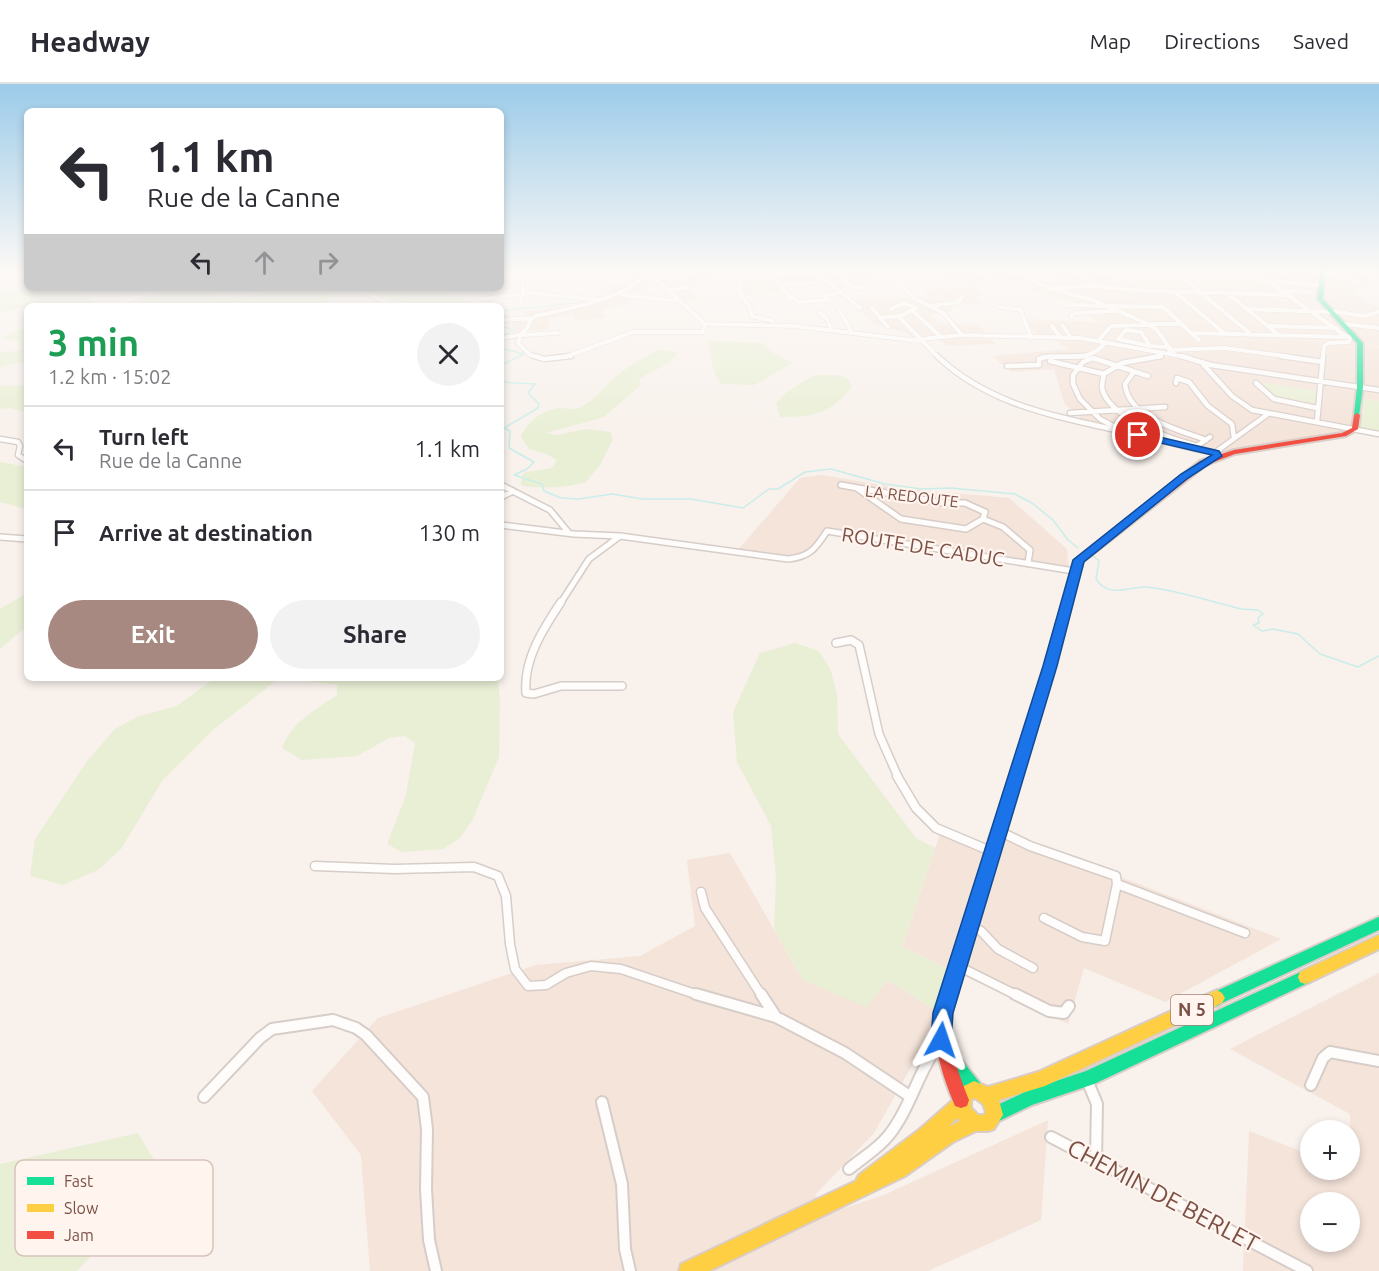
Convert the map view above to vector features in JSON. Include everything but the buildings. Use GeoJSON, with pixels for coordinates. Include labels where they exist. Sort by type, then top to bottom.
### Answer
{"type":"FeatureCollection","features":[{"type":"Feature","properties":{"kind":"main road"},"geometry":{"type":"LineString","coordinates":[[975,1123],[965,1115],[949,1069],[941,1040],[943,1013],[1050,666],[1079,560],[1184,476],[1216,455],[1344,435],[1355,429],[1360,387],[1360,343],[1340,326]]}},
{"type":"Feature","properties":{"kind":"main road","name":"N 5"},"geometry":{"type":"LineString","coordinates":[[987,1095],[1042,1078],[1379,923]]}},
{"type":"Feature","properties":{"kind":"main road","name":"N 5"},"geometry":{"type":"LineString","coordinates":[[688,1271],[899,1170],[947,1136],[975,1123],[988,1124],[995,1115],[1029,1096],[1086,1079],[1289,987],[1379,942]]}},
{"type":"Feature","properties":{"kind":"main road"},"geometry":{"type":"LineString","coordinates":[[941,1040],[952,1064],[974,1089],[987,1095],[993,1104],[995,1115]]}},
{"type":"Feature","properties":{"kind":"main road"},"geometry":{"type":"LineString","coordinates":[[1042,1078],[1074,1071],[1086,1079]]}},
{"type":"Feature","properties":{"kind":"main road","name":"N 5"},"geometry":{"type":"LineString","coordinates":[[856,1189],[890,1160],[940,1125],[961,1102],[964,1093],[974,1089]]}},
{"type":"Feature","properties":{"kind":"street"},"geometry":{"type":"LineString","coordinates":[[531,325],[530,329],[521,335],[518,344],[532,355],[558,359],[571,357],[628,333],[704,332],[705,325]]}},
{"type":"Feature","properties":{"kind":"street"},"geometry":{"type":"LineString","coordinates":[[767,325],[794,326],[921,340],[962,335],[1071,338],[1167,350],[1225,348],[1323,362]]}},
{"type":"Feature","properties":{"kind":"street"},"geometry":{"type":"LineString","coordinates":[[830,325],[832,331]]}},
{"type":"Feature","properties":{"kind":"street"},"geometry":{"type":"LineString","coordinates":[[848,325],[852,332]]}},
{"type":"Feature","properties":{"kind":"street"},"geometry":{"type":"LineString","coordinates":[[907,325],[968,382],[1004,400],[1080,423],[1216,455],[1234,438],[1268,414]]}},
{"type":"Feature","properties":{"kind":"street"},"geometry":{"type":"LineString","coordinates":[[929,325],[940,336]]}},
{"type":"Feature","properties":{"kind":"street"},"geometry":{"type":"LineString","coordinates":[[954,325],[962,335]]}},
{"type":"Feature","properties":{"kind":"street"},"geometry":{"type":"LineString","coordinates":[[1026,325],[1031,338]]}},
{"type":"Feature","properties":{"kind":"street"},"geometry":{"type":"LineString","coordinates":[[1098,341],[1111,326],[1123,325]]}},
{"type":"Feature","properties":{"kind":"street"},"geometry":{"type":"LineString","coordinates":[[1151,325],[1156,329],[1167,350]]}},
{"type":"Feature","properties":{"kind":"street"},"geometry":{"type":"LineString","coordinates":[[1184,325],[1199,340]]}},
{"type":"Feature","properties":{"kind":"street"},"geometry":{"type":"LineString","coordinates":[[1215,325],[1225,334]]}},
{"type":"Feature","properties":{"kind":"street"},"geometry":{"type":"LineString","coordinates":[[1241,325],[1252,335]]}},
{"type":"Feature","properties":{"kind":"street"},"geometry":{"type":"LineString","coordinates":[[1052,326],[1061,338]]}},
{"type":"Feature","properties":{"kind":"street"},"geometry":{"type":"LineString","coordinates":[[1063,326],[1071,338]]}},
{"type":"Feature","properties":{"kind":"street"},"geometry":{"type":"LineString","coordinates":[[1268,326],[1280,336]]}},
{"type":"Feature","properties":{"kind":"street"},"geometry":{"type":"LineString","coordinates":[[1268,326],[1379,328]]}},
{"type":"Feature","properties":{"kind":"street"},"geometry":{"type":"LineString","coordinates":[[1317,422],[1325,345],[1351,341],[1340,326]]}},
{"type":"Feature","properties":{"kind":"street"},"geometry":{"type":"LineString","coordinates":[[1150,346],[1141,330],[1126,330],[1118,339],[1167,350],[1202,363],[1379,390]]}},
{"type":"Feature","properties":{"kind":"street"},"geometry":{"type":"LineString","coordinates":[[504,338],[558,333]]}},
{"type":"Feature","properties":{"kind":"street"},"geometry":{"type":"LineString","coordinates":[[1192,333],[1349,338]]}},
{"type":"Feature","properties":{"kind":"street"},"geometry":{"type":"LineString","coordinates":[[1007,366],[1040,365],[1040,358],[1050,356],[1092,355],[1101,351],[1105,343]]}},
{"type":"Feature","properties":{"kind":"street"},"geometry":{"type":"LineString","coordinates":[[1134,372],[1126,379],[1124,387],[1126,395],[1138,408],[1177,429],[1208,438],[1195,445],[1162,436],[1117,410],[1103,391],[1101,384],[1104,374],[1116,365],[1167,350]]}},
{"type":"Feature","properties":{"kind":"street"},"geometry":{"type":"LineString","coordinates":[[1138,423],[1113,427],[1091,411],[1075,394],[1072,379],[1078,367],[1091,358],[1148,376]]}},
{"type":"Feature","properties":{"kind":"street"},"geometry":{"type":"LineString","coordinates":[[1050,361],[1104,374]]}},
{"type":"Feature","properties":{"kind":"street"},"geometry":{"type":"LineString","coordinates":[[1202,363],[1240,403],[1268,414],[1379,434]]}},
{"type":"Feature","properties":{"kind":"street"},"geometry":{"type":"LineString","coordinates":[[1176,383],[1177,378],[1189,382],[1194,392],[1209,408],[1232,424],[1234,438]]}},
{"type":"Feature","properties":{"kind":"street"},"geometry":{"type":"LineString","coordinates":[[1256,383],[1274,399],[1317,408]]}},
{"type":"Feature","properties":{"kind":"street"},"geometry":{"type":"LineString","coordinates":[[1070,413],[1165,407]]}},
{"type":"Feature","properties":{"kind":"street"},"geometry":{"type":"LineString","coordinates":[[1162,436],[1186,424]]}},
{"type":"Feature","properties":{"kind":"street"},"geometry":{"type":"LineString","coordinates":[[0,439],[18,442],[20,446],[18,455],[24,459]]}},
{"type":"Feature","properties":{"kind":"street"},"geometry":{"type":"LineString","coordinates":[[18,450],[24,449]]}},
{"type":"Feature","properties":{"kind":"street"},"geometry":{"type":"LineString","coordinates":[[841,485],[858,489]]}},
{"type":"Feature","properties":{"kind":"street"},"geometry":{"type":"LineString","coordinates":[[504,486],[550,510],[569,532]]}},
{"type":"Feature","properties":{"kind":"street","name":"LA REDOUTE"},"geometry":{"type":"LineString","coordinates":[[858,489],[943,503],[965,503],[985,512],[983,519],[966,529],[901,519],[858,489]]}},
{"type":"Feature","properties":{"kind":"street"},"geometry":{"type":"LineString","coordinates":[[504,496],[513,491]]}},
{"type":"Feature","properties":{"kind":"street","name":"LA REDOUTE"},"geometry":{"type":"LineString","coordinates":[[983,519],[1003,527],[1030,550],[1028,563]]}},
{"type":"Feature","properties":{"kind":"street","name":"ROUTE DE CADUC"},"geometry":{"type":"LineString","coordinates":[[504,525],[620,536],[788,559],[800,558],[816,551],[827,531],[1074,572]]}},
{"type":"Feature","properties":{"kind":"street"},"geometry":{"type":"LineString","coordinates":[[620,536],[589,560],[539,638],[525,675],[524,690],[526,693],[534,694],[561,686],[622,686]]}},
{"type":"Feature","properties":{"kind":"street"},"geometry":{"type":"LineString","coordinates":[[0,537],[24,540]]}},
{"type":"Feature","properties":{"kind":"street"},"geometry":{"type":"LineString","coordinates":[[836,643],[851,640],[859,645],[879,734],[897,776],[916,808],[936,828],[993,852]]}},
{"type":"Feature","properties":{"kind":"street"},"geometry":{"type":"LineString","coordinates":[[999,831],[1030,846],[1245,933]]}},
{"type":"Feature","properties":{"kind":"street"},"geometry":{"type":"LineString","coordinates":[[315,866],[394,869],[474,867],[498,876],[507,896],[510,944],[515,969],[528,986],[546,985],[566,973],[591,966],[621,969],[731,1006],[776,1017],[845,1053],[911,1097]]}},
{"type":"Feature","properties":{"kind":"street"},"geometry":{"type":"LineString","coordinates":[[1044,918],[1085,936],[1102,942],[1106,941],[1116,880]]}},
{"type":"Feature","properties":{"kind":"street"},"geometry":{"type":"LineString","coordinates":[[701,892],[705,908],[776,1017]]}},
{"type":"Feature","properties":{"kind":"street"},"geometry":{"type":"LineString","coordinates":[[970,925],[981,931],[998,949],[1032,968]]}},
{"type":"Feature","properties":{"kind":"street"},"geometry":{"type":"LineString","coordinates":[[958,966],[1049,1011],[1064,1013],[1069,1006]]}},
{"type":"Feature","properties":{"kind":"street"},"geometry":{"type":"LineString","coordinates":[[204,1097],[260,1038],[272,1029],[333,1020],[356,1028],[366,1035],[423,1097],[427,1129],[429,1231],[436,1271]]}},
{"type":"Feature","properties":{"kind":"street"},"geometry":{"type":"LineString","coordinates":[[849,1169],[893,1131],[911,1097],[925,1062],[941,1040]]}},
{"type":"Feature","properties":{"kind":"street"},"geometry":{"type":"LineString","coordinates":[[1311,1085],[1323,1058],[1330,1052],[1379,1061]]}},
{"type":"Feature","properties":{"kind":"street"},"geometry":{"type":"LineString","coordinates":[[1086,1079],[1093,1090],[1097,1104],[1096,1159]]}},
{"type":"Feature","properties":{"kind":"street"},"geometry":{"type":"LineString","coordinates":[[602,1102],[622,1184],[625,1249],[630,1271]]}},
{"type":"Feature","properties":{"kind":"street","name":"CHEMIN DE BERLET"},"geometry":{"type":"LineString","coordinates":[[1051,1137],[1307,1271]]}},
{"type":"Feature","properties":{"kind":"shaded area"},"geometry":{"type":"Polygon","coordinates":[[[512,325],[549,325],[548,329],[517,332],[512,325]]]}},
{"type":"Feature","properties":{"kind":"shaded area"},"geometry":{"type":"Polygon","coordinates":[[[878,325],[979,325],[995,344],[947,346],[936,337],[915,340],[907,333],[878,325]]]}},
{"type":"Feature","properties":{"kind":"shaded area"},"geometry":{"type":"Polygon","coordinates":[[[1029,325],[1379,325],[1379,346],[1364,344],[1379,348],[1379,401],[1354,397],[1352,426],[1344,432],[1219,453],[1085,422],[1064,403],[1054,369],[1012,372],[992,356],[1067,349],[1057,341],[1038,336],[1029,325]]]}},
{"type":"Feature","properties":{"kind":"shaded area"},"geometry":{"type":"Polygon","coordinates":[[[821,475],[906,489],[1009,498],[1067,549],[1069,568],[826,531],[815,550],[787,558],[738,550],[800,478],[821,475]]]}},
{"type":"Feature","properties":{"kind":"shaded area"},"geometry":{"type":"Polygon","coordinates":[[[991,827],[1281,939],[1165,1002],[1084,968],[1068,1024],[902,947],[942,828],[984,845],[991,827]]]}},
{"type":"Feature","properties":{"kind":"shaded area"},"geometry":{"type":"Polygon","coordinates":[[[730,853],[803,980],[888,980],[937,1011],[920,1051],[874,1133],[815,1195],[827,1214],[884,1195],[1048,1120],[1041,1220],[928,1271],[370,1271],[361,1155],[312,1091],[378,1018],[536,965],[640,956],[695,926],[687,860],[730,853]]]}},
{"type":"Feature","properties":{"kind":"shaded area"},"geometry":{"type":"Polygon","coordinates":[[[1379,973],[1379,1271],[1243,1271],[1249,1131],[1300,1151],[1300,1180],[1360,1180],[1360,1120],[1350,1120],[1350,1114],[1230,1049],[1379,973]]]}},
{"type":"Feature","properties":{"kind":"green space"},"geometry":{"type":"Polygon","coordinates":[[[24,328],[24,362],[0,367],[0,352],[17,351],[22,347],[18,341],[4,340],[5,336],[24,328]]]}},
{"type":"Feature","properties":{"kind":"green space"},"geometry":{"type":"Polygon","coordinates":[[[708,341],[763,343],[776,355],[792,363],[755,385],[721,384],[714,372],[708,341]]]}},
{"type":"Feature","properties":{"kind":"green space"},"geometry":{"type":"Polygon","coordinates":[[[658,350],[678,352],[665,364],[640,379],[639,387],[604,417],[546,433],[557,435],[586,429],[610,432],[613,439],[600,465],[586,482],[554,487],[521,485],[522,475],[526,472],[552,468],[557,460],[529,449],[521,437],[532,421],[553,409],[580,408],[622,372],[658,350]]]}},
{"type":"Feature","properties":{"kind":"green space"},"geometry":{"type":"Polygon","coordinates":[[[814,375],[840,375],[849,380],[852,387],[836,403],[820,412],[812,415],[780,417],[776,403],[787,392],[814,375]]]}},
{"type":"Feature","properties":{"kind":"green space"},"geometry":{"type":"Polygon","coordinates":[[[1256,382],[1318,391],[1316,407],[1276,399],[1256,382]]]}},
{"type":"Feature","properties":{"kind":"green space"},"geometry":{"type":"Polygon","coordinates":[[[0,386],[24,386],[24,411],[9,408],[0,409],[0,386]]]}},
{"type":"Feature","properties":{"kind":"green space"},"geometry":{"type":"Polygon","coordinates":[[[1359,398],[1379,401],[1379,434],[1355,429],[1359,398]]]}},
{"type":"Feature","properties":{"kind":"green space"},"geometry":{"type":"Polygon","coordinates":[[[0,462],[24,466],[24,509],[0,502],[0,462]]]}},
{"type":"Feature","properties":{"kind":"green space"},"geometry":{"type":"Polygon","coordinates":[[[24,595],[24,629],[0,649],[0,609],[24,595]]]}},
{"type":"Feature","properties":{"kind":"green space"},"geometry":{"type":"Polygon","coordinates":[[[795,643],[819,651],[830,668],[837,694],[838,734],[916,838],[935,848],[902,947],[949,969],[937,1011],[888,980],[866,1007],[803,980],[774,929],[776,878],[771,826],[737,762],[733,712],[760,653],[795,643]]]}},
{"type":"Feature","properties":{"kind":"green space"},"geometry":{"type":"Polygon","coordinates":[[[211,681],[276,681],[213,730],[162,781],[121,849],[98,870],[63,885],[30,876],[35,839],[88,760],[115,729],[139,716],[177,706],[211,681]]]}},
{"type":"Feature","properties":{"kind":"green space"},"geometry":{"type":"Polygon","coordinates":[[[306,681],[498,681],[499,757],[472,821],[459,839],[443,849],[402,852],[387,844],[406,795],[415,743],[405,736],[389,738],[357,756],[302,760],[282,748],[298,724],[337,695],[337,685],[306,681]]]}},
{"type":"Feature","properties":{"kind":"green space"},"geometry":{"type":"Polygon","coordinates":[[[138,1133],[154,1160],[18,1160],[138,1133]]]}},
{"type":"Feature","properties":{"kind":"green space"},"geometry":{"type":"Polygon","coordinates":[[[15,1161],[15,1256],[91,1256],[77,1271],[0,1271],[0,1164],[15,1161]]]}},
{"type":"Feature","properties":{"kind":"waterway"},"geometry":{"type":"LineString","coordinates":[[504,327],[515,330],[504,335]]}},
{"type":"Feature","properties":{"kind":"waterway"},"geometry":{"type":"LineString","coordinates":[[504,349],[524,354],[504,364]]}},
{"type":"Feature","properties":{"kind":"waterway"},"geometry":{"type":"LineString","coordinates":[[504,382],[535,384],[528,393],[539,404],[538,408],[504,428]]}},
{"type":"Feature","properties":{"kind":"waterway"},"geometry":{"type":"LineString","coordinates":[[504,428],[510,431],[509,448],[534,462],[527,469],[514,475],[542,484],[544,491],[561,498],[579,499],[612,494],[643,499],[691,499],[743,508],[769,489],[778,489],[805,472],[831,469],[885,484],[921,489],[951,488],[1015,494],[1032,503],[1053,520],[1068,540],[1078,548]]}},
{"type":"Feature","properties":{"kind":"waterway"},"geometry":{"type":"LineString","coordinates":[[1092,555],[1099,561],[1096,579],[1107,589],[1147,587],[1182,593],[1242,609],[1258,610],[1263,614],[1258,618],[1259,623],[1253,625],[1262,631],[1273,629],[1298,634],[1320,654],[1358,667],[1379,656]]}},
{"type":"Feature","properties":{"kind":"traffic: fast"},"geometry":{"type":"LineString","coordinates":[[1344,325],[1360,343],[1360,387],[1357,415]]}},
{"type":"Feature","properties":{"kind":"traffic: fast"},"geometry":{"type":"LineString","coordinates":[[1217,998],[1379,923]]}},
{"type":"Feature","properties":{"kind":"traffic: fast"},"geometry":{"type":"LineString","coordinates":[[995,1115],[1029,1098],[1088,1078],[1305,977]]}},
{"type":"Feature","properties":{"kind":"traffic: fast"},"geometry":{"type":"LineString","coordinates":[[950,1059],[974,1089]]}},
{"type":"Feature","properties":{"kind":"traffic: slow"},"geometry":{"type":"LineString","coordinates":[[997,837],[1050,666],[1079,560],[1086,555]]}},
{"type":"Feature","properties":{"kind":"traffic: slow"},"geometry":{"type":"LineString","coordinates":[[1305,977],[1379,942]]}},
{"type":"Feature","properties":{"kind":"traffic: slow"},"geometry":{"type":"LineString","coordinates":[[987,1095],[1039,1080],[1217,998]]}},
{"type":"Feature","properties":{"kind":"traffic: slow"},"geometry":{"type":"LineString","coordinates":[[974,1089],[986,1095],[993,1106],[995,1115],[988,1123],[975,1123],[963,1112],[962,1096],[974,1089]]}},
{"type":"Feature","properties":{"kind":"traffic: slow"},"geometry":{"type":"LineString","coordinates":[[865,1181],[926,1135],[961,1104]]}},
{"type":"Feature","properties":{"kind":"traffic: slow"},"geometry":{"type":"LineString","coordinates":[[688,1271],[899,1170],[947,1136],[975,1123]]}},
{"type":"Feature","properties":{"kind":"traffic: jam"},"geometry":{"type":"LineString","coordinates":[[1086,555],[1203,463],[1234,452],[1344,435],[1355,429],[1357,415]]}},
{"type":"Feature","properties":{"kind":"traffic: jam"},"geometry":{"type":"LineString","coordinates":[[961,1100],[946,1058],[943,1013],[997,837]]}},
{"type":"Feature","properties":{"kind":"route"},"geometry":{"type":"LineString","coordinates":[[941,1040],[943,1013],[1050,666],[1079,560],[1184,476],[1217,456],[1215,453],[1138,435]]}}]}
